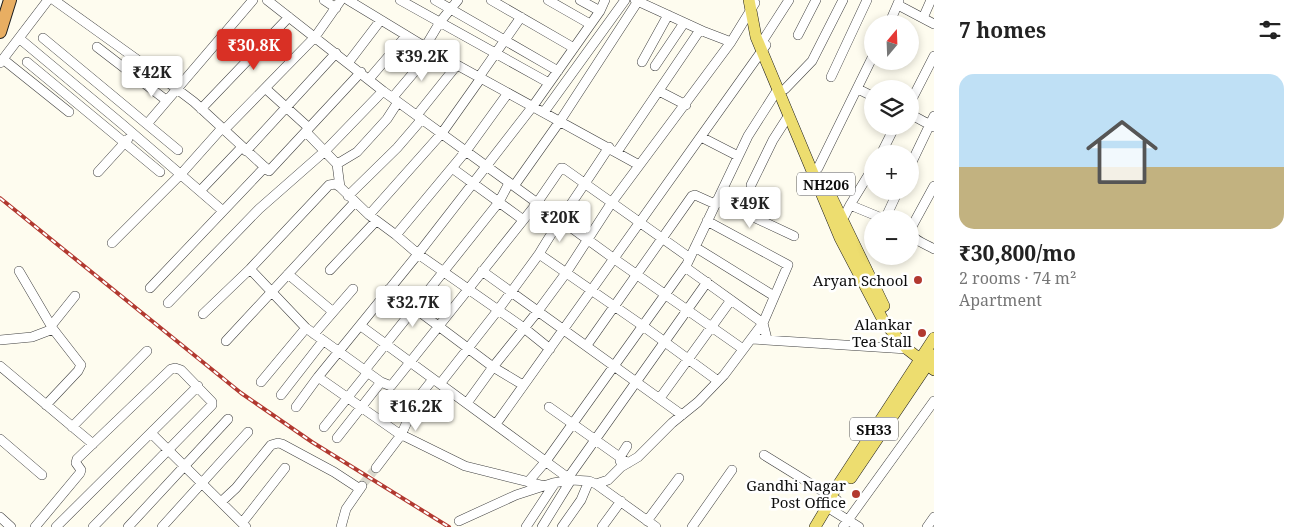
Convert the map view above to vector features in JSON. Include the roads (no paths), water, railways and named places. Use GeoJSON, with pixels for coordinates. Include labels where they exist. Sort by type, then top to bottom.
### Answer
{"type":"FeatureCollection","features":[{"type":"Feature","properties":{"kind":"highway"},"geometry":{"type":"LineString","coordinates":[[0,32],[10,0]]}},
{"type":"Feature","properties":{"kind":"main road","name":"NH206"},"geometry":{"type":"LineString","coordinates":[[752,3],[763,45],[810,156],[840,238],[884,322],[907,349],[929,361]]}},
{"type":"Feature","properties":{"kind":"main road","name":"NH206"},"geometry":{"type":"LineString","coordinates":[[782,89],[789,115],[818,168],[842,221],[891,318],[901,332],[929,361]]}},
{"type":"Feature","properties":{"kind":"main road"},"geometry":{"type":"LineString","coordinates":[[929,361],[934,338]]}},
{"type":"Feature","properties":{"kind":"main road","name":"SH33"},"geometry":{"type":"LineString","coordinates":[[815,527],[929,361]]}},
{"type":"Feature","properties":{"kind":"street"},"geometry":{"type":"LineString","coordinates":[[48,0],[2,62],[69,112]]}},
{"type":"Feature","properties":{"kind":"street"},"geometry":{"type":"LineString","coordinates":[[54,0],[176,89],[201,109],[269,172],[361,72]]}},
{"type":"Feature","properties":{"kind":"street"},"geometry":{"type":"LineString","coordinates":[[147,124],[253,0]]}},
{"type":"Feature","properties":{"kind":"street"},"geometry":{"type":"LineString","coordinates":[[112,243],[315,37],[338,4],[324,0]]}},
{"type":"Feature","properties":{"kind":"street"},"geometry":{"type":"LineString","coordinates":[[348,0],[456,65],[560,120],[639,165]]}},
{"type":"Feature","properties":{"kind":"street"},"geometry":{"type":"LineString","coordinates":[[400,0],[550,83]]}},
{"type":"Feature","properties":{"kind":"street"},"geometry":{"type":"LineString","coordinates":[[435,0],[558,71]]}},
{"type":"Feature","properties":{"kind":"street"},"geometry":{"type":"LineString","coordinates":[[337,164],[356,152],[387,119],[396,100],[429,49],[440,22],[458,0]]}},
{"type":"Feature","properties":{"kind":"street"},"geometry":{"type":"LineString","coordinates":[[491,0],[574,48]]}},
{"type":"Feature","properties":{"kind":"street"},"geometry":{"type":"LineString","coordinates":[[548,0],[590,24]]}},
{"type":"Feature","properties":{"kind":"street"},"geometry":{"type":"LineString","coordinates":[[580,0],[600,11]]}},
{"type":"Feature","properties":{"kind":"street"},"geometry":{"type":"LineString","coordinates":[[296,407],[533,106],[606,0]]}},
{"type":"Feature","properties":{"kind":"street"},"geometry":{"type":"LineString","coordinates":[[544,112],[625,0]]}},
{"type":"Feature","properties":{"kind":"street"},"geometry":{"type":"LineString","coordinates":[[496,424],[701,136],[763,45],[789,0]]}},
{"type":"Feature","properties":{"kind":"street"},"geometry":{"type":"LineString","coordinates":[[798,36],[816,0]]}},
{"type":"Feature","properties":{"kind":"street"},"geometry":{"type":"LineString","coordinates":[[528,482],[546,461],[685,267],[748,136],[782,89],[808,67],[843,0]]}},
{"type":"Feature","properties":{"kind":"street"},"geometry":{"type":"LineString","coordinates":[[831,77],[867,0]]}},
{"type":"Feature","properties":{"kind":"street"},"geometry":{"type":"LineString","coordinates":[[923,18],[931,0]]}},
{"type":"Feature","properties":{"kind":"street"},"geometry":{"type":"LineString","coordinates":[[272,1],[289,17],[369,78],[383,91],[511,185],[743,349]]}},
{"type":"Feature","properties":{"kind":"street"},"geometry":{"type":"LineString","coordinates":[[324,427],[385,343],[499,202],[560,120],[636,1],[731,42]]}},
{"type":"Feature","properties":{"kind":"street"},"geometry":{"type":"LineString","coordinates":[[893,15],[899,2],[934,24]]}},
{"type":"Feature","properties":{"kind":"street"},"geometry":{"type":"LineString","coordinates":[[467,403],[566,273],[612,202],[731,42],[752,3]]}},
{"type":"Feature","properties":{"kind":"street"},"geometry":{"type":"LineString","coordinates":[[642,62],[668,15]]}},
{"type":"Feature","properties":{"kind":"street"},"geometry":{"type":"LineString","coordinates":[[201,109],[289,17]]}},
{"type":"Feature","properties":{"kind":"street"},"geometry":{"type":"LineString","coordinates":[[330,270],[442,133],[521,17]]}},
{"type":"Feature","properties":{"kind":"street"},"geometry":{"type":"LineString","coordinates":[[348,63],[380,21]]}},
{"type":"Feature","properties":{"kind":"street"},"geometry":{"type":"LineString","coordinates":[[655,66],[684,23]]}},
{"type":"Feature","properties":{"kind":"street"},"geometry":{"type":"LineString","coordinates":[[376,468],[401,435],[418,398],[468,348],[512,292],[560,220],[659,91],[700,30]]}},
{"type":"Feature","properties":{"kind":"street"},"geometry":{"type":"LineString","coordinates":[[369,78],[406,36]]}},
{"type":"Feature","properties":{"kind":"street"},"geometry":{"type":"LineString","coordinates":[[43,38],[178,150]]}},
{"type":"Feature","properties":{"kind":"street"},"geometry":{"type":"LineString","coordinates":[[20,39],[133,133],[223,212]]}},
{"type":"Feature","properties":{"kind":"street"},"geometry":{"type":"LineString","coordinates":[[97,47],[166,100]]}},
{"type":"Feature","properties":{"kind":"street"},"geometry":{"type":"LineString","coordinates":[[200,191],[286,107],[336,53]]}},
{"type":"Feature","properties":{"kind":"street"},"geometry":{"type":"LineString","coordinates":[[919,85],[934,56]]}},
{"type":"Feature","properties":{"kind":"street"},"geometry":{"type":"LineString","coordinates":[[27,62],[160,172]]}},
{"type":"Feature","properties":{"kind":"street"},"geometry":{"type":"LineString","coordinates":[[226,341],[288,274],[397,148],[456,65]]}},
{"type":"Feature","properties":{"kind":"street"},"geometry":{"type":"LineString","coordinates":[[818,168],[867,70]]}},
{"type":"Feature","properties":{"kind":"street"},"geometry":{"type":"LineString","coordinates":[[265,88],[286,107],[337,164],[340,187]]}},
{"type":"Feature","properties":{"kind":"street"},"geometry":{"type":"LineString","coordinates":[[858,89],[864,92]]}},
{"type":"Feature","properties":{"kind":"street"},"geometry":{"type":"LineString","coordinates":[[168,303],[259,209],[325,151],[383,91]]}},
{"type":"Feature","properties":{"kind":"street"},"geometry":{"type":"LineString","coordinates":[[659,91],[686,105]]}},
{"type":"Feature","properties":{"kind":"street"},"geometry":{"type":"LineString","coordinates":[[396,235],[466,151],[508,93]]}},
{"type":"Feature","properties":{"kind":"street"},"geometry":{"type":"LineString","coordinates":[[751,185],[773,140],[789,115]]}},
{"type":"Feature","properties":{"kind":"street"},"geometry":{"type":"LineString","coordinates":[[919,150],[932,126],[934,116]]}},
{"type":"Feature","properties":{"kind":"street"},"geometry":{"type":"LineString","coordinates":[[919,119],[932,126]]}},
{"type":"Feature","properties":{"kind":"street"},"geometry":{"type":"LineString","coordinates":[[98,172],[133,133]]}},
{"type":"Feature","properties":{"kind":"street"},"geometry":{"type":"LineString","coordinates":[[701,136],[738,156]]}},
{"type":"Feature","properties":{"kind":"street"},"geometry":{"type":"LineString","coordinates":[[150,288],[265,167]]}},
{"type":"Feature","properties":{"kind":"street"},"geometry":{"type":"LineString","coordinates":[[452,168],[522,219]]}},
{"type":"Feature","properties":{"kind":"street"},"geometry":{"type":"LineString","coordinates":[[250,269],[306,328],[382,382],[391,386],[522,219],[537,203],[561,168],[640,221],[690,258]]}},
{"type":"Feature","properties":{"kind":"street"},"geometry":{"type":"LineString","coordinates":[[842,221],[864,182]]}},
{"type":"Feature","properties":{"kind":"street"},"geometry":{"type":"LineString","coordinates":[[203,314],[250,269],[332,184],[340,187],[372,218],[418,254],[524,328],[550,349]]}},
{"type":"Feature","properties":{"kind":"street"},"geometry":{"type":"LineString","coordinates":[[919,214],[934,186]]}},
{"type":"Feature","properties":{"kind":"street"},"geometry":{"type":"LineString","coordinates":[[587,345],[692,196],[716,202],[794,236]]}},
{"type":"Feature","properties":{"kind":"street"},"geometry":{"type":"LineString","coordinates":[[850,205],[864,211]]}},
{"type":"Feature","properties":{"kind":"street"},"geometry":{"type":"LineString","coordinates":[[623,462],[638,457],[718,381],[763,323],[788,265],[707,221]]}},
{"type":"Feature","properties":{"kind":"street"},"geometry":{"type":"LineString","coordinates":[[919,240],[934,248]]}},
{"type":"Feature","properties":{"kind":"street"},"geometry":{"type":"LineString","coordinates":[[696,247],[774,296]]}},
{"type":"Feature","properties":{"kind":"street"},"geometry":{"type":"LineString","coordinates":[[539,254],[615,306],[718,381]]}},
{"type":"Feature","properties":{"kind":"street"},"geometry":{"type":"LineString","coordinates":[[685,267],[763,323],[767,339]]}},
{"type":"Feature","properties":{"kind":"street"},"geometry":{"type":"LineString","coordinates":[[19,271],[52,327],[80,365],[78,371],[46,405]]}},
{"type":"Feature","properties":{"kind":"street"},"geometry":{"type":"LineString","coordinates":[[482,271],[682,415]]}},
{"type":"Feature","properties":{"kind":"street"},"geometry":{"type":"LineString","coordinates":[[288,274],[332,311]]}},
{"type":"Feature","properties":{"kind":"street"},"geometry":{"type":"LineString","coordinates":[[542,527],[569,479],[595,440],[707,282]]}},
{"type":"Feature","properties":{"kind":"street"},"geometry":{"type":"LineString","coordinates":[[314,334],[352,289]]}},
{"type":"Feature","properties":{"kind":"street"},"geometry":{"type":"LineString","coordinates":[[389,290],[493,367],[524,385]]}},
{"type":"Feature","properties":{"kind":"street"},"geometry":{"type":"LineString","coordinates":[[0,340],[32,337],[52,327],[75,296]]}},
{"type":"Feature","properties":{"kind":"street"},"geometry":{"type":"LineString","coordinates":[[660,398],[731,300]]}},
{"type":"Feature","properties":{"kind":"street"},"geometry":{"type":"LineString","coordinates":[[361,326],[569,479]]}},
{"type":"Feature","properties":{"kind":"street"},"geometry":{"type":"LineString","coordinates":[[261,382],[306,328]]}},
{"type":"Feature","properties":{"kind":"street"},"geometry":{"type":"LineString","coordinates":[[752,339],[907,349]]}},
{"type":"Feature","properties":{"kind":"street"},"geometry":{"type":"LineString","coordinates":[[281,395],[323,341]]}},
{"type":"Feature","properties":{"kind":"street"},"geometry":{"type":"LineString","coordinates":[[72,427],[147,350]]}},
{"type":"Feature","properties":{"kind":"street"},"geometry":{"type":"LineString","coordinates":[[0,366],[93,444]]}},
{"type":"Feature","properties":{"kind":"street"},"geometry":{"type":"LineString","coordinates":[[36,527],[81,472],[76,461],[171,369],[181,370],[198,386],[212,402],[212,405],[93,527]]}},
{"type":"Feature","properties":{"kind":"street"},"geometry":{"type":"LineString","coordinates":[[318,377],[401,435],[465,466],[545,486]]}},
{"type":"Feature","properties":{"kind":"street"},"geometry":{"type":"LineString","coordinates":[[337,438],[382,382]]}},
{"type":"Feature","properties":{"kind":"street"},"geometry":{"type":"LineString","coordinates":[[56,527],[198,386]]}},
{"type":"Feature","properties":{"kind":"street"},"geometry":{"type":"LineString","coordinates":[[846,523],[934,401]]}},
{"type":"Feature","properties":{"kind":"street"},"geometry":{"type":"LineString","coordinates":[[549,407],[623,462]]}},
{"type":"Feature","properties":{"kind":"street"},"geometry":{"type":"LineString","coordinates":[[128,527],[228,419]]}},
{"type":"Feature","properties":{"kind":"street"},"geometry":{"type":"LineString","coordinates":[[162,527],[248,432]]}},
{"type":"Feature","properties":{"kind":"street"},"geometry":{"type":"LineString","coordinates":[[151,433],[244,525],[284,468]]}},
{"type":"Feature","properties":{"kind":"street"},"geometry":{"type":"LineString","coordinates":[[0,439],[42,475]]}},
{"type":"Feature","properties":{"kind":"street"},"geometry":{"type":"LineString","coordinates":[[222,502],[236,488],[271,444],[282,444],[361,487],[346,509],[341,527]]}},
{"type":"Feature","properties":{"kind":"street"},"geometry":{"type":"LineString","coordinates":[[459,521],[516,495],[569,479],[592,483],[608,480],[623,462],[627,446]]}},
{"type":"Feature","properties":{"kind":"street"},"geometry":{"type":"LineString","coordinates":[[764,455],[832,501],[846,523],[859,527]]}},
{"type":"Feature","properties":{"kind":"street"},"geometry":{"type":"LineString","coordinates":[[692,527],[732,470]]}},
{"type":"Feature","properties":{"kind":"street"},"geometry":{"type":"LineString","coordinates":[[647,521],[679,478]]}},
{"type":"Feature","properties":{"kind":"street"},"geometry":{"type":"LineString","coordinates":[[526,527],[555,483]]}},
{"type":"Feature","properties":{"kind":"street"},"geometry":{"type":"LineString","coordinates":[[592,483],[656,527]]}},
{"type":"Feature","properties":{"kind":"street"},"geometry":{"type":"LineString","coordinates":[[562,527],[592,483]]}},
{"type":"Feature","properties":{"kind":"street"},"geometry":{"type":"LineString","coordinates":[[602,527],[621,502]]}},
{"type":"Feature","properties":{"kind":"street"},"geometry":{"type":"LineString","coordinates":[[0,517],[11,527]]}},
{"type":"Feature","properties":{"kind":"street"},"geometry":{"type":"LineString","coordinates":[[927,527],[934,517]]}},
{"type":"Feature","properties":{"kind":"tunnel"},"geometry":{"type":"LineString","coordinates":[[362,485],[376,468]]}},
{"type":"Feature","properties":{"kind":"railway"},"geometry":{"type":"LineString","coordinates":[[0,198],[241,393],[312,442],[449,527]]}},
{"type":"Feature","properties":{"kind":"place","name":"Aryan School"},"geometry":{"type":"Point","coordinates":[918,280]}},
{"type":"Feature","properties":{"kind":"place","name":"Alankar Tea Stall"},"geometry":{"type":"Point","coordinates":[922,333]}},
{"type":"Feature","properties":{"kind":"place","name":"Gandhi Nagar Post Office"},"geometry":{"type":"Point","coordinates":[856,494]}}]}
